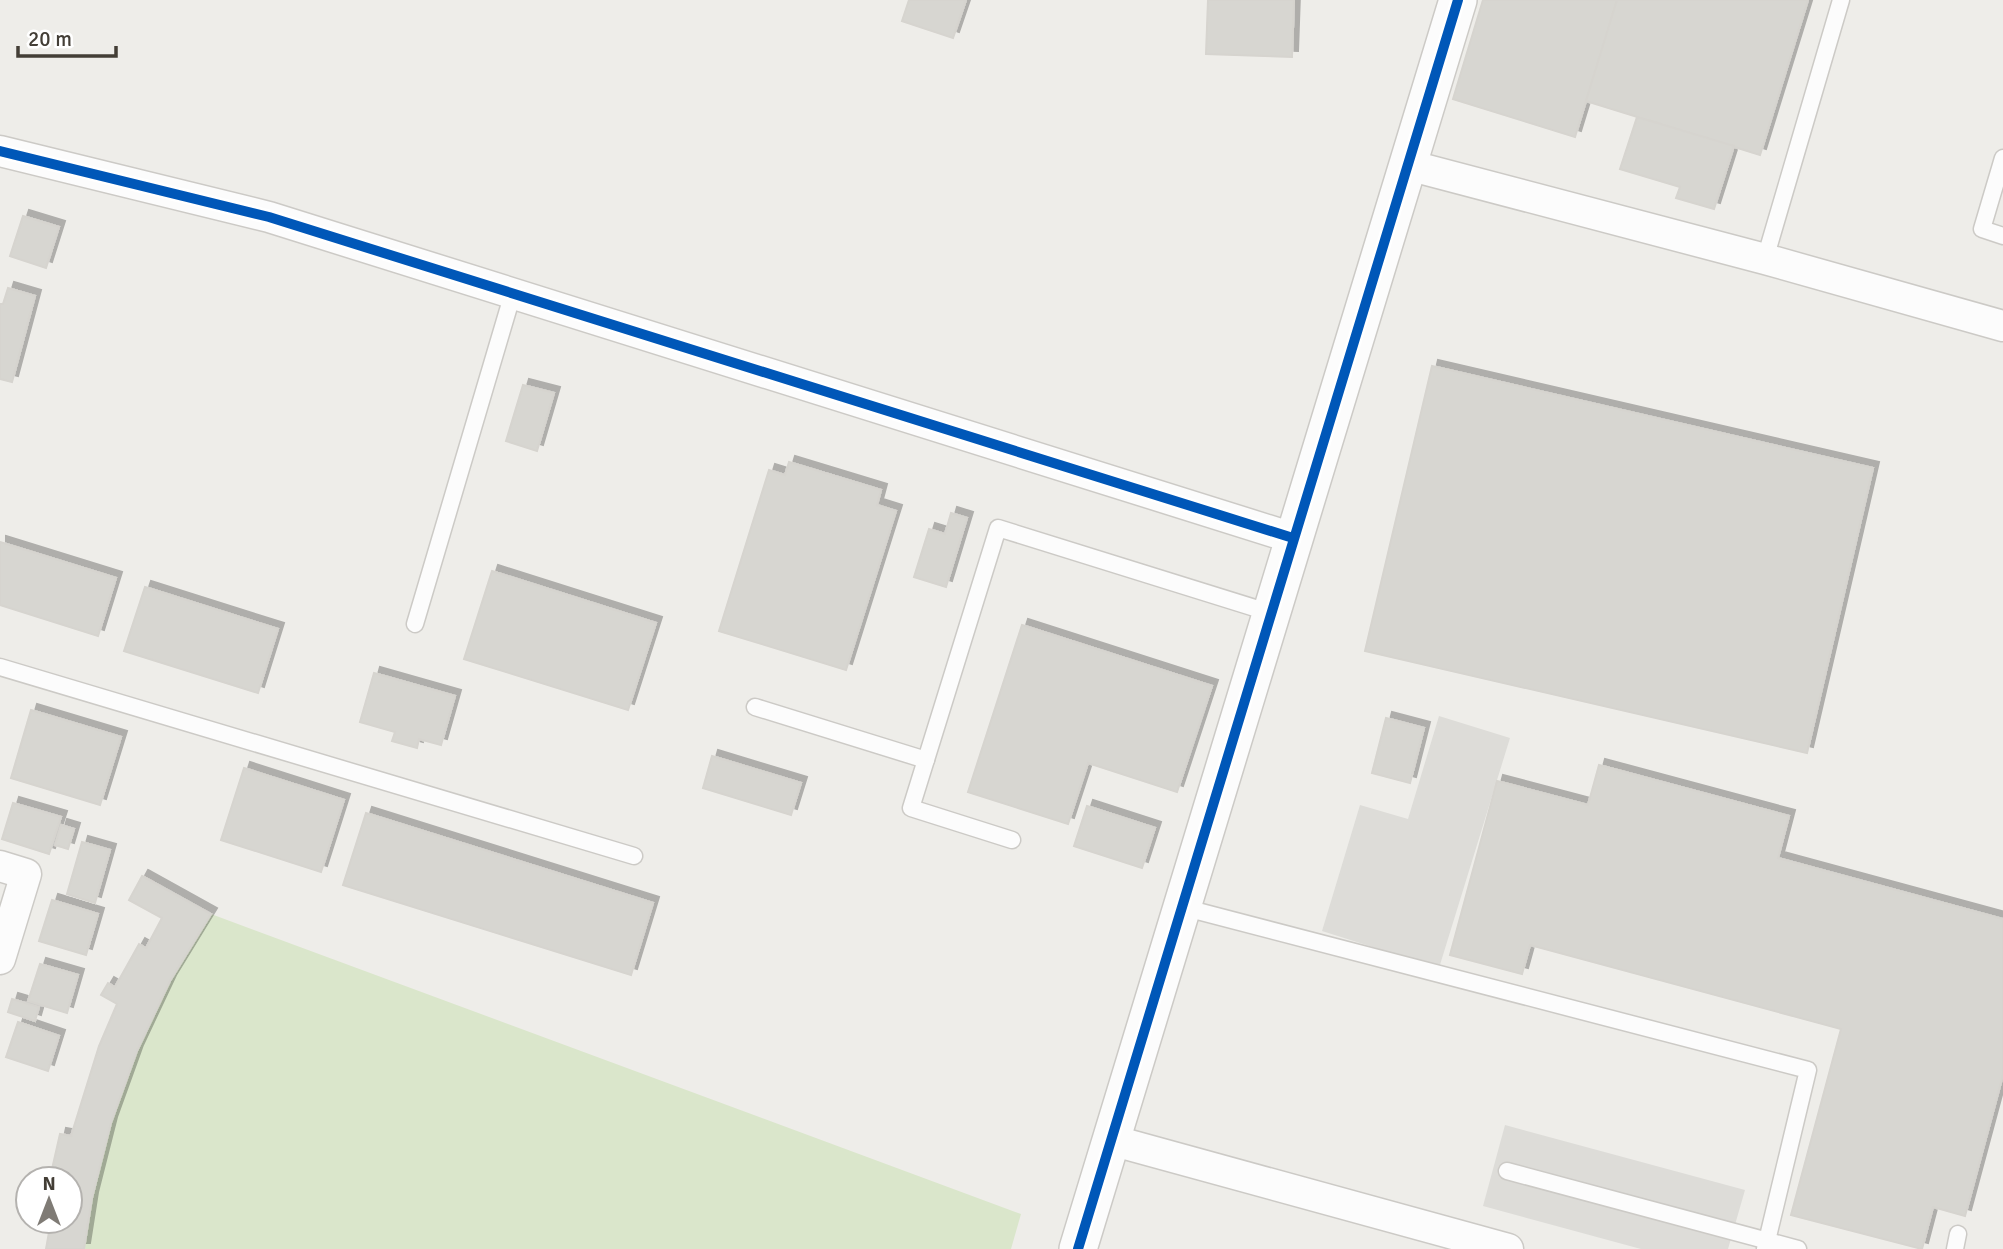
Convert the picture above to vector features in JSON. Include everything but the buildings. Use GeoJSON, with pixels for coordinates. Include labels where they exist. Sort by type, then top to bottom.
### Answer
{"type":"FeatureCollection","features":[{"type":"Feature","properties":{"kind":"street"},"geometry":{"type":"LineString","coordinates":[[1078,1249],[1458,0]]}},
{"type":"Feature","properties":{"kind":"street"},"geometry":{"type":"LineString","coordinates":[[2,157],[269,217],[1293,538]]}},
{"type":"Feature","properties":{"kind":"street"},"geometry":{"type":"LineString","coordinates":[[1408,165],[1765,259],[2003,326]]}},
{"type":"Feature","properties":{"kind":"street"},"geometry":{"type":"LineString","coordinates":[[0,866],[26,874],[0,959]]}},
{"type":"Feature","properties":{"kind":"street"},"geometry":{"type":"LineString","coordinates":[[1111,1140],[1502,1248]]}},
{"type":"Feature","properties":{"kind":"lane"},"geometry":{"type":"LineString","coordinates":[[1765,259],[1841,0]]}},
{"type":"Feature","properties":{"kind":"lane"},"geometry":{"type":"LineString","coordinates":[[2003,158],[1982,229],[2003,236]]}},
{"type":"Feature","properties":{"kind":"lane"},"geometry":{"type":"LineString","coordinates":[[415,624],[513,293]]}},
{"type":"Feature","properties":{"kind":"lane"},"geometry":{"type":"LineString","coordinates":[[1012,840],[911,808],[999,528],[1271,613]]}},
{"type":"Feature","properties":{"kind":"lane"},"geometry":{"type":"LineString","coordinates":[[0,667],[634,856]]}},
{"type":"Feature","properties":{"kind":"lane"},"geometry":{"type":"LineString","coordinates":[[755,707],[926,761]]}},
{"type":"Feature","properties":{"kind":"lane"},"geometry":{"type":"LineString","coordinates":[[1182,907],[1808,1070],[1766,1245]]}},
{"type":"Feature","properties":{"kind":"lane"},"geometry":{"type":"LineString","coordinates":[[1507,1171],[1766,1245],[1798,1249]]}},
{"type":"Feature","properties":{"kind":"green space"},"geometry":{"type":"Polygon","coordinates":[[[211,914],[1021,1214],[1011,1249],[84,1249],[104,1148],[136,1051],[171,981],[211,914]]]}},
{"type":"Feature","properties":{"kind":"shaded area"},"geometry":{"type":"Polygon","coordinates":[[[1439,716],[1510,738],[1439,968],[1322,931],[1360,805],[1408,819],[1439,716]]]}},
{"type":"Feature","properties":{"kind":"shaded area"},"geometry":{"type":"Polygon","coordinates":[[[1505,1125],[1745,1190],[1728,1249],[1641,1249],[1483,1206],[1505,1125]]]}},
{"type":"Feature","properties":{"kind":"cycle path"},"geometry":{"type":"LineString","coordinates":[[1078,1249],[1458,0]]}},
{"type":"Feature","properties":{"kind":"cycle path"},"geometry":{"type":"LineString","coordinates":[[0,151],[269,217],[1293,538]]}}]}
